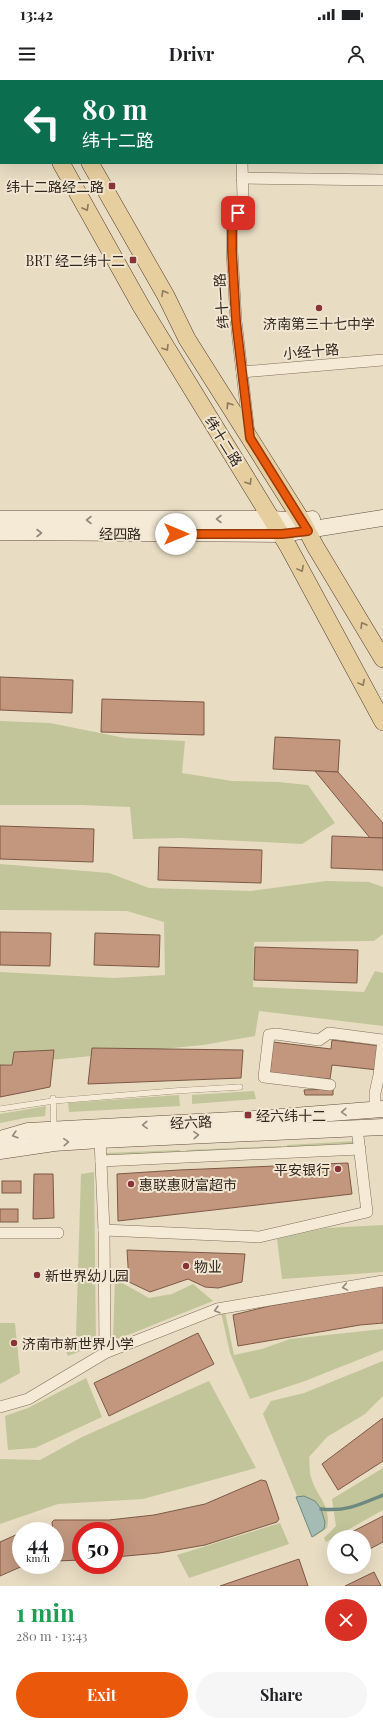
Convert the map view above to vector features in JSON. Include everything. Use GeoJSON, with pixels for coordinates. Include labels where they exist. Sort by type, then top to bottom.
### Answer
{"type":"FeatureCollection","features":[{"type":"Feature","properties":{"kind":"main road","name":"纬十二路"},"geometry":{"type":"LineString","coordinates":[[62,164],[141,306],[282,534],[383,722]]}},
{"type":"Feature","properties":{"kind":"main road","name":"纬十二路"},"geometry":{"type":"LineString","coordinates":[[91,164],[166,296],[187,339],[305,526],[383,658]]}},
{"type":"Feature","properties":{"kind":"main road","name":"经四路"},"geometry":{"type":"LineString","coordinates":[[0,532],[282,534],[305,526],[383,508]]}},
{"type":"Feature","properties":{"kind":"main road","name":"经四路"},"geometry":{"type":"LineString","coordinates":[[0,519],[272,519],[305,526],[383,518]]}},
{"type":"Feature","properties":{"kind":"main road","name":"经六路"},"geometry":{"type":"LineString","coordinates":[[0,1139],[28,1131],[254,1119],[379,1109]]}},
{"type":"Feature","properties":{"kind":"main road","name":"经六路"},"geometry":{"type":"LineString","coordinates":[[0,1151],[54,1143],[100,1140],[383,1128]]}},
{"type":"Feature","properties":{"kind":"street","name":"纬十一路"},"geometry":{"type":"LineString","coordinates":[[242,164],[243,198],[232,228],[232,251],[236,321],[250,438]]}},
{"type":"Feature","properties":{"kind":"street"},"geometry":{"type":"LineString","coordinates":[[242,178],[383,180]]}},
{"type":"Feature","properties":{"kind":"street","name":"小经十路"},"geometry":{"type":"LineString","coordinates":[[242,372],[383,360]]}},
{"type":"Feature","properties":{"kind":"street"},"geometry":{"type":"LineString","coordinates":[[330,1085],[264,1077],[270,1035],[276,1034],[319,1040],[328,1033],[383,1040],[375,1093],[379,1109]]}},
{"type":"Feature","properties":{"kind":"street"},"geometry":{"type":"LineString","coordinates":[[104,1230],[258,1237],[367,1212],[357,1128]]}},
{"type":"Feature","properties":{"kind":"street"},"geometry":{"type":"LineString","coordinates":[[100,1140],[104,1230],[105,1353]]}},
{"type":"Feature","properties":{"kind":"street"},"geometry":{"type":"LineString","coordinates":[[101,1161],[360,1149]]}},
{"type":"Feature","properties":{"kind":"street"},"geometry":{"type":"LineString","coordinates":[[0,1233],[58,1233]]}},
{"type":"Feature","properties":{"kind":"street"},"geometry":{"type":"LineString","coordinates":[[0,1407],[28,1398],[105,1353],[218,1309],[383,1281]]}},
{"type":"Feature","properties":{"kind":"lane"},"geometry":{"type":"LineString","coordinates":[[0,1109],[53,1100],[174,1090],[240,1087]]}},
{"type":"Feature","properties":{"kind":"lane"},"geometry":{"type":"LineString","coordinates":[[53,1100],[54,1129]]}},
{"type":"Feature","properties":{"kind":"green space"},"geometry":{"type":"Polygon","coordinates":[[[0,721],[50,723],[125,738],[185,741],[182,773],[232,781],[278,782],[308,785],[335,823],[302,844],[182,838],[133,839],[130,807],[81,805],[0,805],[0,721]]]}},
{"type":"Feature","properties":{"kind":"green space"},"geometry":{"type":"Polygon","coordinates":[[[0,864],[109,873],[149,888],[251,891],[326,881],[369,882],[383,887],[383,934],[374,941],[254,942],[253,987],[364,992],[375,971],[383,973],[383,1026],[259,1011],[255,1036],[203,1045],[0,1065],[0,972],[114,978],[165,975],[164,922],[127,911],[0,910],[0,864]]]}},
{"type":"Feature","properties":{"kind":"green space"},"geometry":{"type":"Polygon","coordinates":[[[254,1091],[256,1099],[192,1104],[192,1095],[254,1091]]]}},
{"type":"Feature","properties":{"kind":"green space"},"geometry":{"type":"Polygon","coordinates":[[[179,1095],[180,1106],[69,1112],[68,1103],[179,1095]]]}},
{"type":"Feature","properties":{"kind":"green space"},"geometry":{"type":"Polygon","coordinates":[[[46,1106],[45,1116],[0,1123],[0,1114],[46,1106]]]}},
{"type":"Feature","properties":{"kind":"green space"},"geometry":{"type":"Polygon","coordinates":[[[356,1141],[356,1147],[288,1151],[287,1145],[356,1141]]]}},
{"type":"Feature","properties":{"kind":"green space"},"geometry":{"type":"Polygon","coordinates":[[[281,1146],[281,1150],[186,1154],[186,1150],[281,1146]]]}},
{"type":"Feature","properties":{"kind":"green space"},"geometry":{"type":"Polygon","coordinates":[[[180,1150],[180,1155],[105,1158],[105,1153],[180,1150]]]}},
{"type":"Feature","properties":{"kind":"green space"},"geometry":{"type":"Polygon","coordinates":[[[94,1172],[96,1345],[68,1356],[64,1347],[74,1341],[76,1336],[81,1174],[94,1172]]]}},
{"type":"Feature","properties":{"kind":"green space"},"geometry":{"type":"Polygon","coordinates":[[[383,1225],[383,1272],[282,1279],[277,1239],[326,1228],[383,1225]]]}},
{"type":"Feature","properties":{"kind":"green space"},"geometry":{"type":"Polygon","coordinates":[[[115,1279],[149,1298],[172,1294],[193,1284],[213,1301],[113,1341],[115,1279]]]}},
{"type":"Feature","properties":{"kind":"green space"},"geometry":{"type":"Polygon","coordinates":[[[221,1312],[225,1312],[234,1355],[262,1349],[290,1339],[383,1329],[383,1350],[305,1381],[250,1399],[230,1353],[221,1312]]]}},
{"type":"Feature","properties":{"kind":"green space"},"geometry":{"type":"Polygon","coordinates":[[[0,1323],[15,1323],[20,1373],[0,1384],[0,1323]]]}},
{"type":"Feature","properties":{"kind":"green space"},"geometry":{"type":"Polygon","coordinates":[[[383,1361],[383,1396],[365,1414],[327,1437],[309,1457],[310,1472],[313,1484],[325,1507],[328,1520],[327,1528],[314,1537],[263,1414],[271,1401],[304,1393],[383,1361]]]}},
{"type":"Feature","properties":{"kind":"green space"},"geometry":{"type":"Polygon","coordinates":[[[86,1378],[102,1417],[35,1448],[8,1450],[5,1416],[28,1408],[86,1378]]]}},
{"type":"Feature","properties":{"kind":"green space"},"geometry":{"type":"Polygon","coordinates":[[[209,1381],[256,1468],[143,1499],[58,1504],[0,1524],[0,1459],[40,1460],[82,1437],[209,1381]]]}},
{"type":"Feature","properties":{"kind":"green space"},"geometry":{"type":"Polygon","coordinates":[[[383,1468],[383,1510],[347,1530],[332,1530],[336,1526],[332,1499],[383,1468]]]}},
{"type":"Feature","properties":{"kind":"green space"},"geometry":{"type":"Polygon","coordinates":[[[280,1523],[289,1544],[189,1578],[177,1555],[280,1523]]]}},
{"type":"Feature","properties":{"kind":"green space"},"geometry":{"type":"Polygon","coordinates":[[[327,1535],[327,1541],[326,1542],[324,1538],[327,1535]]]}},
{"type":"Feature","properties":{"kind":"water"},"geometry":{"type":"Polygon","coordinates":[[[304,1496],[315,1501],[321,1509],[325,1522],[324,1529],[312,1537],[296,1497],[304,1496]]]}},
{"type":"Feature","properties":{"kind":"building"},"geometry":{"type":"Polygon","coordinates":[[[0,677],[73,680],[72,713],[0,710],[0,677]]]}},
{"type":"Feature","properties":{"kind":"building"},"geometry":{"type":"Polygon","coordinates":[[[102,699],[204,702],[204,735],[101,732],[102,699]]]}},
{"type":"Feature","properties":{"kind":"building"},"geometry":{"type":"Polygon","coordinates":[[[275,737],[340,740],[338,772],[273,769],[275,737]]]}},
{"type":"Feature","properties":{"kind":"building"},"geometry":{"type":"Polygon","coordinates":[[[315,771],[338,772],[383,823],[383,838],[370,838],[315,771]]]}},
{"type":"Feature","properties":{"kind":"building"},"geometry":{"type":"Polygon","coordinates":[[[0,826],[94,829],[93,862],[0,859],[0,826]]]}},
{"type":"Feature","properties":{"kind":"building"},"geometry":{"type":"Polygon","coordinates":[[[332,836],[383,838],[383,870],[331,868],[332,836]]]}},
{"type":"Feature","properties":{"kind":"building"},"geometry":{"type":"Polygon","coordinates":[[[159,847],[262,850],[261,883],[158,880],[159,847]]]}},
{"type":"Feature","properties":{"kind":"building"},"geometry":{"type":"Polygon","coordinates":[[[0,932],[51,933],[50,966],[0,965],[0,932]]]}},
{"type":"Feature","properties":{"kind":"building"},"geometry":{"type":"Polygon","coordinates":[[[95,933],[160,935],[159,967],[94,965],[95,933]]]}},
{"type":"Feature","properties":{"kind":"building"},"geometry":{"type":"Polygon","coordinates":[[[255,947],[358,950],[357,983],[254,980],[255,947]]]}},
{"type":"Feature","properties":{"kind":"building"},"geometry":{"type":"Polygon","coordinates":[[[332,1040],[381,1046],[378,1070],[332,1065],[330,1079],[270,1073],[273,1042],[331,1049],[332,1040]]]}},
{"type":"Feature","properties":{"kind":"building"},"geometry":{"type":"Polygon","coordinates":[[[92,1048],[243,1050],[241,1078],[88,1084],[92,1048]]]}},
{"type":"Feature","properties":{"kind":"building"},"geometry":{"type":"Polygon","coordinates":[[[54,1050],[50,1087],[0,1097],[0,1065],[12,1065],[14,1052],[54,1050]]]}},
{"type":"Feature","properties":{"kind":"building"},"geometry":{"type":"Polygon","coordinates":[[[333,1089],[333,1095],[305,1095],[304,1090],[333,1089]]]}},
{"type":"Feature","properties":{"kind":"building"},"geometry":{"type":"Polygon","coordinates":[[[348,1163],[352,1194],[118,1221],[117,1174],[348,1163]]]}},
{"type":"Feature","properties":{"kind":"building"},"geometry":{"type":"Polygon","coordinates":[[[34,1174],[53,1174],[54,1218],[33,1219],[34,1174]]]}},
{"type":"Feature","properties":{"kind":"building"},"geometry":{"type":"Polygon","coordinates":[[[2,1181],[21,1181],[21,1193],[2,1193],[2,1181]]]}},
{"type":"Feature","properties":{"kind":"building"},"geometry":{"type":"Polygon","coordinates":[[[0,1209],[18,1209],[18,1222],[0,1222],[0,1209]]]}},
{"type":"Feature","properties":{"kind":"building","name":"物业"},"geometry":{"type":"Polygon","coordinates":[[[127,1250],[245,1254],[242,1282],[218,1288],[205,1287],[188,1279],[150,1292],[129,1282],[127,1250]]]}},
{"type":"Feature","properties":{"kind":"building"},"geometry":{"type":"Polygon","coordinates":[[[383,1286],[383,1323],[360,1325],[238,1346],[233,1315],[269,1306],[383,1286]]]}},
{"type":"Feature","properties":{"kind":"building"},"geometry":{"type":"Polygon","coordinates":[[[198,1333],[214,1364],[109,1416],[94,1383],[198,1333]]]}},
{"type":"Feature","properties":{"kind":"building"},"geometry":{"type":"Polygon","coordinates":[[[383,1418],[383,1461],[338,1490],[322,1464],[383,1418]]]}},
{"type":"Feature","properties":{"kind":"building"},"geometry":{"type":"Polygon","coordinates":[[[261,1480],[266,1481],[279,1519],[277,1522],[205,1545],[159,1553],[124,1556],[124,1522],[72,1522],[72,1560],[64,1561],[64,1522],[52,1522],[54,1520],[109,1520],[154,1515],[205,1504],[261,1480]]]}},
{"type":"Feature","properties":{"kind":"building"},"geometry":{"type":"Polygon","coordinates":[[[383,1516],[383,1542],[371,1548],[371,1530],[356,1530],[383,1516]]]}},
{"type":"Feature","properties":{"kind":"building"},"geometry":{"type":"Polygon","coordinates":[[[12,1537],[12,1571],[0,1576],[0,1542],[12,1537]]]}},
{"type":"Feature","properties":{"kind":"building"},"geometry":{"type":"Polygon","coordinates":[[[299,1559],[308,1586],[220,1586],[299,1559]]]}},
{"type":"Feature","properties":{"kind":"building"},"geometry":{"type":"Polygon","coordinates":[[[374,1572],[381,1586],[345,1586],[371,1574],[374,1572]]]}},
{"type":"Feature","properties":{"kind":"waterway"},"geometry":{"type":"LineString","coordinates":[[321,1509],[330,1510],[346,1508],[383,1495]]}},
{"type":"Feature","properties":{"kind":"place","name":"纬十二路经二路"},"geometry":{"type":"Point","coordinates":[112,186]}},
{"type":"Feature","properties":{"kind":"place","name":"BRT 经二纬十二"},"geometry":{"type":"Point","coordinates":[133,260]}},
{"type":"Feature","properties":{"kind":"place","name":"济南第三十七中学"},"geometry":{"type":"Point","coordinates":[319,308]}},
{"type":"Feature","properties":{"kind":"place","name":"经六纬十二"},"geometry":{"type":"Point","coordinates":[248,1115]}},
{"type":"Feature","properties":{"kind":"place","name":"平安银行"},"geometry":{"type":"Point","coordinates":[338,1169]}},
{"type":"Feature","properties":{"kind":"place","name":"惠联惠财富超市"},"geometry":{"type":"Point","coordinates":[131,1184]}},
{"type":"Feature","properties":{"kind":"place","name":"物业"},"geometry":{"type":"Point","coordinates":[186,1266]}},
{"type":"Feature","properties":{"kind":"place","name":"新世界幼儿园"},"geometry":{"type":"Point","coordinates":[37,1275]}},
{"type":"Feature","properties":{"kind":"place","name":"济南市新世界小学"},"geometry":{"type":"Point","coordinates":[14,1343]}},
{"type":"Feature","properties":{"kind":"route"},"geometry":{"type":"LineString","coordinates":[[176,534],[282,534],[308,531],[250,438],[236,321],[232,251],[232,228],[238,213]]}}]}
